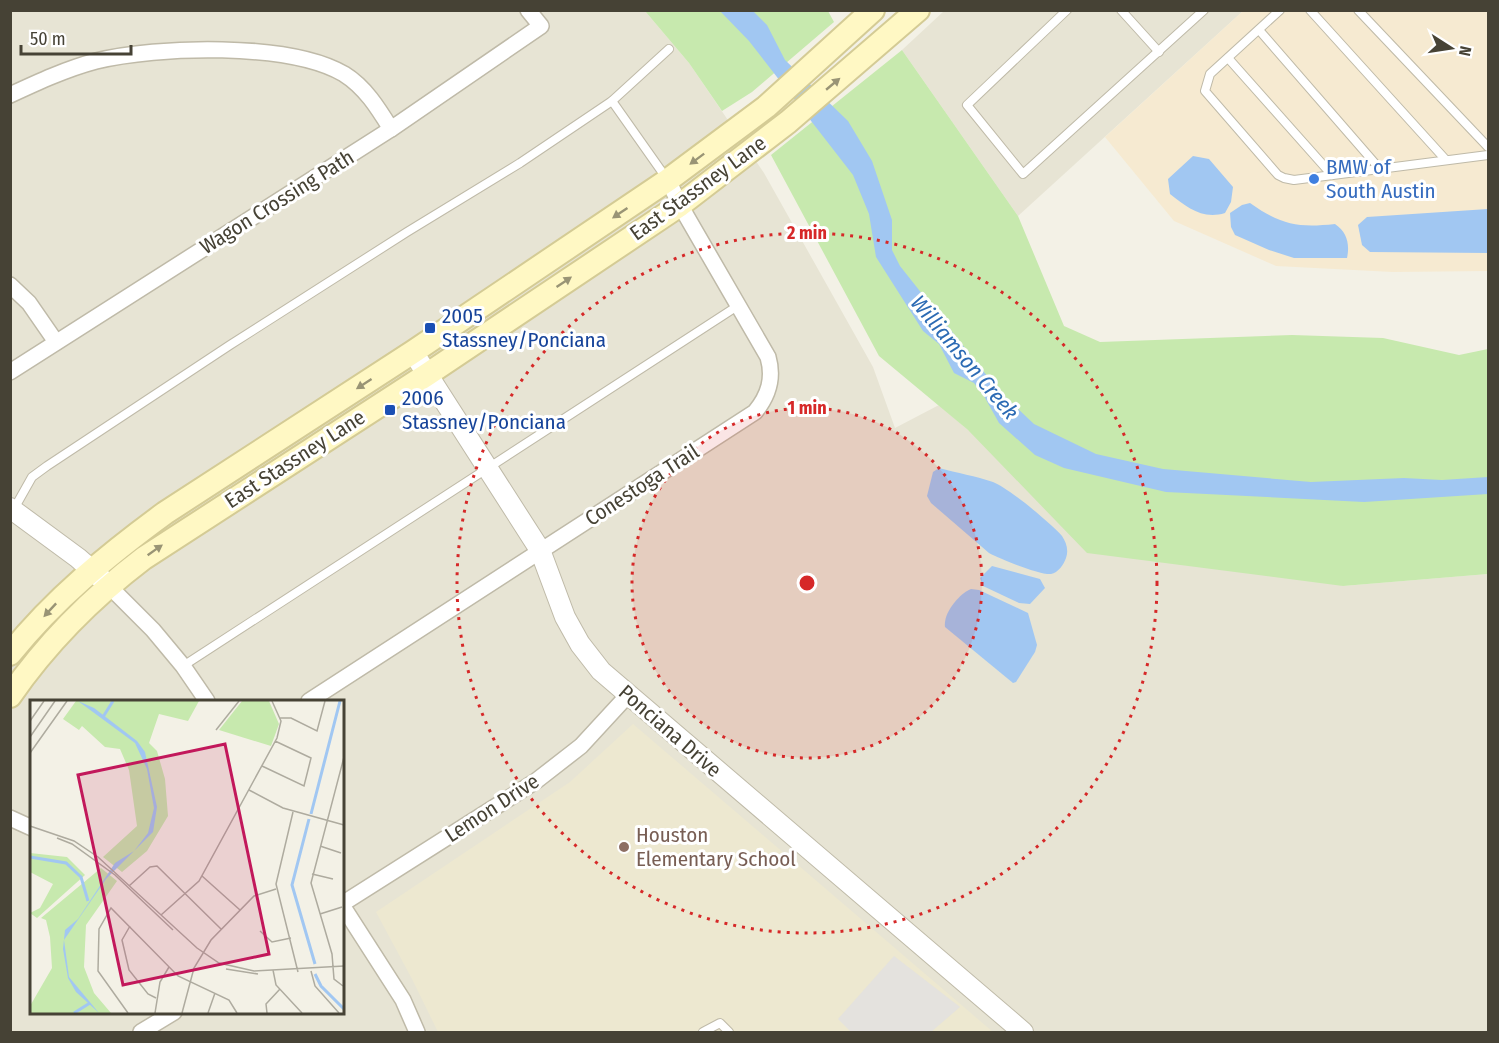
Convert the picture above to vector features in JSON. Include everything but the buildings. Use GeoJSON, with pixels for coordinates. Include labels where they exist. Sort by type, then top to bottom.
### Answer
{"type":"FeatureCollection","features":[{"type":"Feature","properties":{"kind":"main road","name":"East Stassney Lane"},"geometry":{"type":"LineString","coordinates":[[10,654],[62,597],[128,540],[165,513],[413,352],[668,180],[766,106],[873,10]]}},
{"type":"Feature","properties":{"kind":"main road","name":"East Stassney Lane"},"geometry":{"type":"LineString","coordinates":[[10,696],[47,650],[109,586],[180,533],[428,374],[680,205],[788,122],[915,14]]}},
{"type":"Feature","properties":{"kind":"street","name":"Wagon Crossing Path"},"geometry":{"type":"LineString","coordinates":[[10,372],[391,129],[541,26],[528,10]]}},
{"type":"Feature","properties":{"kind":"street"},"geometry":{"type":"LineString","coordinates":[[10,95],[44,79],[96,62],[137,55],[191,51],[244,51],[308,59],[344,75],[372,99],[391,129]]}},
{"type":"Feature","properties":{"kind":"street","name":"Conestoga Trail"},"geometry":{"type":"LineString","coordinates":[[311,700],[755,412],[762,403],[770,382],[770,365],[739,305],[680,205],[668,180]]}},
{"type":"Feature","properties":{"kind":"street"},"geometry":{"type":"LineString","coordinates":[[10,285],[29,303],[57,342]]}},
{"type":"Feature","properties":{"kind":"street","name":"Ponciana Drive"},"geometry":{"type":"LineString","coordinates":[[413,352],[540,550],[565,617],[580,644],[601,671],[1023,1032]]}},
{"type":"Feature","properties":{"kind":"street"},"geometry":{"type":"LineString","coordinates":[[12,510],[92,570],[109,586],[183,666],[206,700]]}},
{"type":"Feature","properties":{"kind":"street","name":"Lemon Drive"},"geometry":{"type":"LineString","coordinates":[[344,904],[536,781],[581,746],[628,695]]}},
{"type":"Feature","properties":{"kind":"street"},"geometry":{"type":"LineString","coordinates":[[10,818],[30,827]]}},
{"type":"Feature","properties":{"kind":"street"},"geometry":{"type":"LineString","coordinates":[[344,908],[403,1000],[417,1032]]}},
{"type":"Feature","properties":{"kind":"street"},"geometry":{"type":"LineString","coordinates":[[141,1032],[172,1013]]}},
{"type":"Feature","properties":{"kind":"lane"},"geometry":{"type":"LineString","coordinates":[[1067,10],[967,105],[1023,174],[1204,10]]}},
{"type":"Feature","properties":{"kind":"lane"},"geometry":{"type":"LineString","coordinates":[[1121,10],[1159,52]]}},
{"type":"Feature","properties":{"kind":"lane"},"geometry":{"type":"LineString","coordinates":[[1280,10],[1210,74],[1205,91],[1278,175],[1294,180],[1488,155]]}},
{"type":"Feature","properties":{"kind":"lane"},"geometry":{"type":"LineString","coordinates":[[1310,10],[1445,159]]}},
{"type":"Feature","properties":{"kind":"lane"},"geometry":{"type":"LineString","coordinates":[[1358,10],[1488,147]]}},
{"type":"Feature","properties":{"kind":"lane"},"geometry":{"type":"LineString","coordinates":[[1259,30],[1379,168]]}},
{"type":"Feature","properties":{"kind":"lane"},"geometry":{"type":"LineString","coordinates":[[12,510],[32,477],[47,466],[406,232],[520,163],[612,101],[669,49]]}},
{"type":"Feature","properties":{"kind":"lane"},"geometry":{"type":"LineString","coordinates":[[1228,58],[1332,174]]}},
{"type":"Feature","properties":{"kind":"lane"},"geometry":{"type":"LineString","coordinates":[[612,101],[668,180]]}},
{"type":"Feature","properties":{"kind":"lane"},"geometry":{"type":"LineString","coordinates":[[183,666],[739,305]]}},
{"type":"Feature","properties":{"kind":"lane"},"geometry":{"type":"LineString","coordinates":[[703,1032],[720,1023],[729,1032]]}},
{"type":"Feature","properties":{"kind":"shaded area"},"geometry":{"type":"Polygon","coordinates":[[[10,11],[645,11],[689,63],[764,173],[873,367],[895,428],[939,405],[968,430],[1343,586],[1488,574],[1488,1032],[11,1032],[10,11]]]}},
{"type":"Feature","properties":{"kind":"shaded area"},"geometry":{"type":"Polygon","coordinates":[[[944,11],[1243,11],[1018,216],[902,50],[944,11]]]}},
{"type":"Feature","properties":{"kind":"shaded area","name":"BMW of South Austin"},"geometry":{"type":"Polygon","coordinates":[[[1243,11],[1488,11],[1488,271],[1393,272],[1276,266],[1174,221],[1105,137],[1243,11]]]}},
{"type":"Feature","properties":{"kind":"shaded area","name":"Houston Elementary School"},"geometry":{"type":"Polygon","coordinates":[[[633,724],[993,1032],[438,1032],[376,912],[570,782],[633,724]]]}},
{"type":"Feature","properties":{"kind":"shaded area"},"geometry":{"type":"Polygon","coordinates":[[[894,956],[960,1007],[931,1032],[851,1032],[838,1019],[894,956]]]}},
{"type":"Feature","properties":{"kind":"green space"},"geometry":{"type":"Polygon","coordinates":[[[645,11],[828,11],[834,22],[752,92],[722,111],[689,63],[645,11]]]}},
{"type":"Feature","properties":{"kind":"green space"},"geometry":{"type":"Polygon","coordinates":[[[902,50],[1018,216],[1064,326],[1100,342],[1292,335],[1383,338],[1459,355],[1488,349],[1488,574],[1343,586],[1087,553],[968,430],[879,356],[771,155],[902,50]]]}},
{"type":"Feature","properties":{"kind":"water","name":"Williamson Creek"},"geometry":{"type":"Polygon","coordinates":[[[720,11],[753,11],[767,25],[785,60],[848,121],[872,161],[892,220],[892,250],[900,266],[999,391],[1034,424],[1096,454],[1163,469],[1311,482],[1488,477],[1488,494],[1364,502],[1166,492],[1064,468],[1035,455],[999,423],[974,383],[954,373],[939,344],[923,331],[876,257],[869,214],[853,175],[749,41],[720,11]]]}},
{"type":"Feature","properties":{"kind":"water"},"geometry":{"type":"Polygon","coordinates":[[[1193,156],[1209,159],[1233,187],[1231,202],[1225,213],[1209,215],[1195,211],[1170,194],[1168,179],[1193,156]]]}},
{"type":"Feature","properties":{"kind":"water"},"geometry":{"type":"Polygon","coordinates":[[[1250,203],[1271,216],[1290,223],[1310,226],[1335,224],[1347,239],[1347,258],[1294,258],[1235,235],[1231,227],[1230,213],[1250,203]]]}},
{"type":"Feature","properties":{"kind":"water"},"geometry":{"type":"Polygon","coordinates":[[[1488,209],[1488,253],[1370,252],[1362,245],[1358,225],[1367,217],[1488,209]]]}},
{"type":"Feature","properties":{"kind":"water"},"geometry":{"type":"Polygon","coordinates":[[[939,468],[1000,485],[1039,515],[1057,530],[1066,543],[1067,555],[1060,568],[1054,573],[1046,574],[989,553],[931,503],[927,496],[933,472],[939,468]]]}},
{"type":"Feature","properties":{"kind":"water"},"geometry":{"type":"Polygon","coordinates":[[[992,566],[1040,579],[1045,588],[1030,604],[1019,603],[983,586],[980,578],[992,566]]]}},
{"type":"Feature","properties":{"kind":"water"},"geometry":{"type":"Polygon","coordinates":[[[971,589],[979,590],[1028,613],[1037,645],[1016,682],[1013,683],[945,627],[947,616],[953,605],[971,589]]]}},
{"type":"Feature","properties":{"kind":"place","name":"BMW of South Austin"},"geometry":{"type":"Point","coordinates":[1314,179]}},
{"type":"Feature","properties":{"kind":"place","name":"2005 Stassney/Ponciana"},"geometry":{"type":"Point","coordinates":[430,328]}},
{"type":"Feature","properties":{"kind":"place","name":"2006 Stassney/Ponciana"},"geometry":{"type":"Point","coordinates":[390,410]}},
{"type":"Feature","properties":{"kind":"place","name":"Houston Elementary School"},"geometry":{"type":"Point","coordinates":[624,847]}}]}
